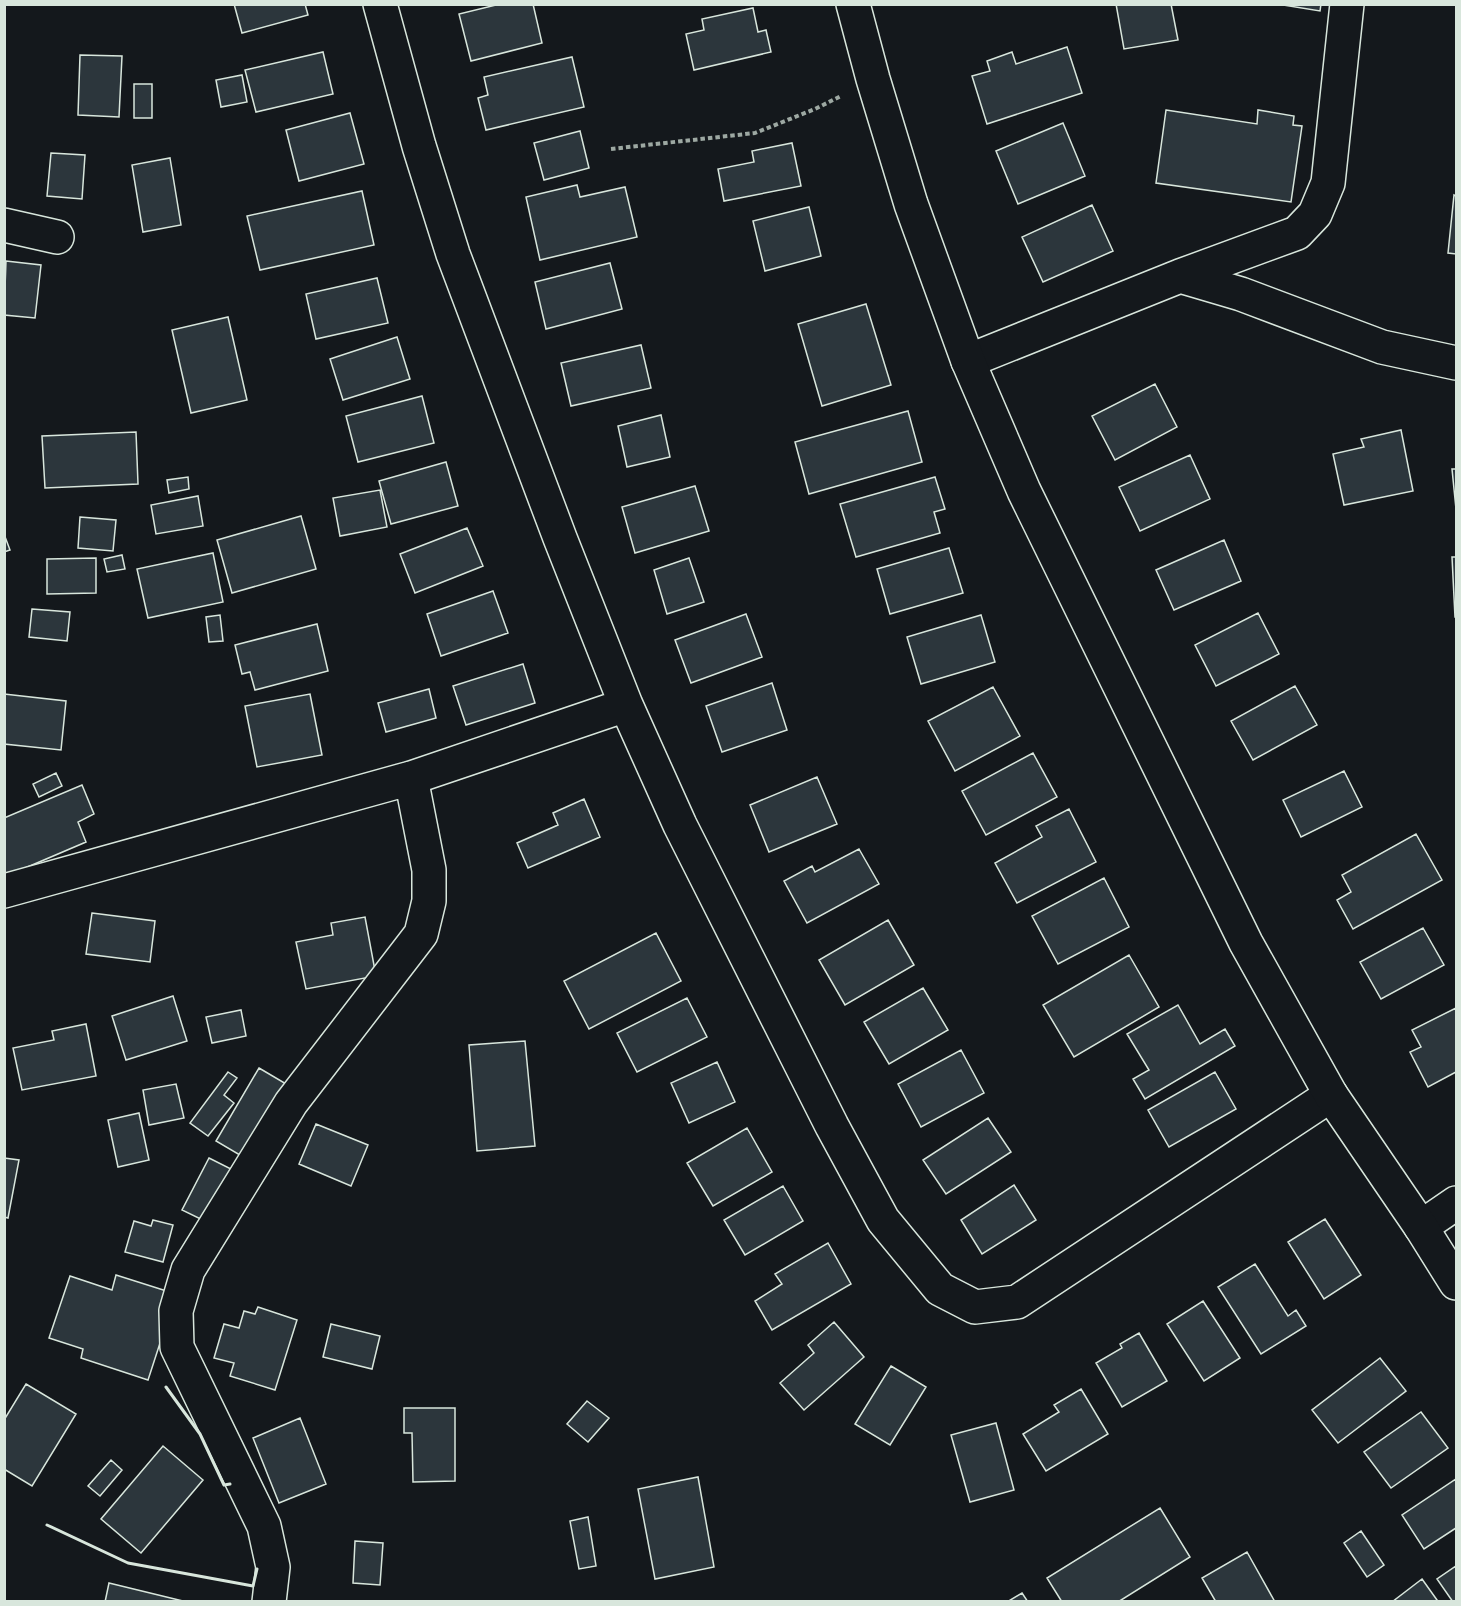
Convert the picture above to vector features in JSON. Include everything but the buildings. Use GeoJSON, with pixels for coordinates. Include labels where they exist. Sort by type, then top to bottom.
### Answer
{"type":"FeatureCollection","features":[{"type":"Feature","properties":{"kind":"street"},"geometry":{"type":"LineString","coordinates":[[380,4],[419,146],[453,254],[626,705],[680,825],[883,1220],[940,1289],[975,1306],[1017,1302],[1331,1095]]}},
{"type":"Feature","properties":{"kind":"street"},"geometry":{"type":"LineString","coordinates":[[853,4],[911,204],[968,361],[1024,491],[1241,933],[1331,1095],[1421,1227],[1456,1283]]}},
{"type":"Feature","properties":{"kind":"street"},"geometry":{"type":"LineString","coordinates":[[968,361],[1180,276],[1298,233],[1315,214],[1328,183],[1347,4]]}},
{"type":"Feature","properties":{"kind":"street"},"geometry":{"type":"LineString","coordinates":[[4,225],[57,237]]}},
{"type":"Feature","properties":{"kind":"street"},"geometry":{"type":"LineString","coordinates":[[1180,276],[1241,294],[1382,347],[1456,363]]}},
{"type":"Feature","properties":{"kind":"street"},"geometry":{"type":"LineString","coordinates":[[4,891],[411,778],[626,705]]}},
{"type":"Feature","properties":{"kind":"street"},"geometry":{"type":"LineString","coordinates":[[269,1602],[273,1567],[264,1526],[177,1347],[176,1311],[188,1270],[291,1103],[421,934],[429,901],[429,870],[411,778]]}},
{"type":"Feature","properties":{"kind":"street"},"geometry":{"type":"LineString","coordinates":[[1421,1227],[1456,1203]]}},
{"type":"Feature","properties":{"kind":"path"},"geometry":{"type":"LineString","coordinates":[[611,149],[754,133],[815,110],[873,79]]}},
{"type":"Feature","properties":{"kind":"wall"},"geometry":{"type":"LineString","coordinates":[[166,1387],[200,1434],[224,1485],[230,1484]]}},
{"type":"Feature","properties":{"kind":"wall"},"geometry":{"type":"LineString","coordinates":[[47,1525],[128,1563],[253,1586],[257,1569]]}}]}
